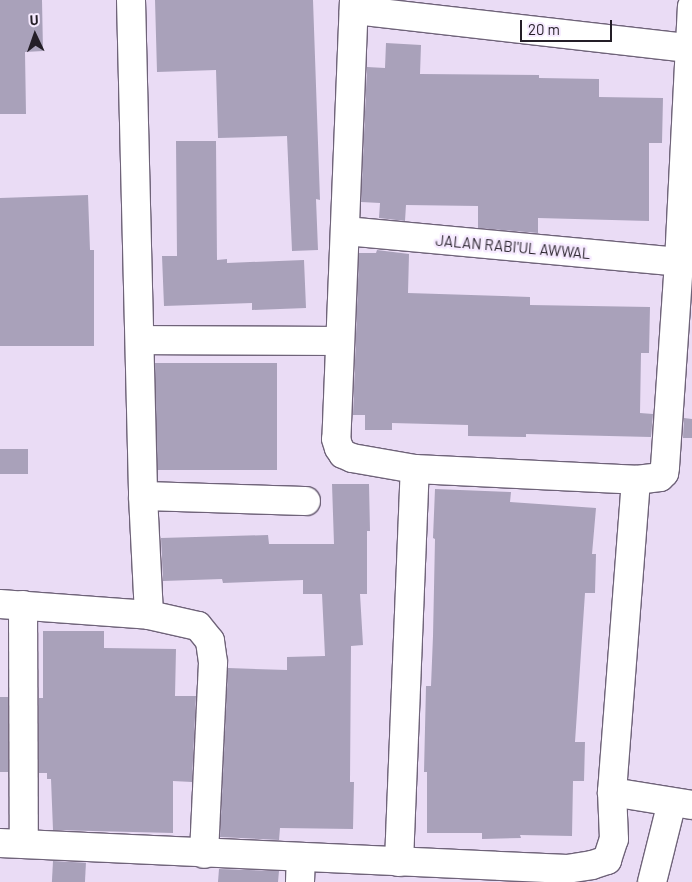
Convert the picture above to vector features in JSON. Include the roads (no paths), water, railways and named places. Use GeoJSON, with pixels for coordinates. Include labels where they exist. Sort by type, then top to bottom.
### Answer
{"type":"FeatureCollection","features":[{"type":"Feature","properties":{"kind":"street"},"geometry":{"type":"LineString","coordinates":[[131,0],[142,496],[149,615]]}},
{"type":"Feature","properties":{"kind":"street"},"geometry":{"type":"LineString","coordinates":[[690,48],[354,5],[336,439],[343,454],[352,458],[415,469],[636,480],[654,479],[664,473],[679,262],[690,48],[692,6]]}},
{"type":"Feature","properties":{"kind":"street","name":"JALAN RABI'UL AWWAL"},"geometry":{"type":"LineString","coordinates":[[346,231],[679,262]]}},
{"type":"Feature","properties":{"kind":"street"},"geometry":{"type":"LineString","coordinates":[[140,340],[328,340]]}},
{"type":"Feature","properties":{"kind":"street"},"geometry":{"type":"LineString","coordinates":[[398,862],[415,469]]}},
{"type":"Feature","properties":{"kind":"street"},"geometry":{"type":"LineString","coordinates":[[204,854],[214,664],[210,641],[198,626],[149,615],[12,604],[12,844],[204,854],[300,870],[398,862],[567,869],[592,866],[607,860],[614,839],[612,792],[636,480]]}},
{"type":"Feature","properties":{"kind":"street"},"geometry":{"type":"LineString","coordinates":[[142,496],[306,501]]}},
{"type":"Feature","properties":{"kind":"street"},"geometry":{"type":"LineString","coordinates":[[612,792],[682,804],[652,882]]}}]}
